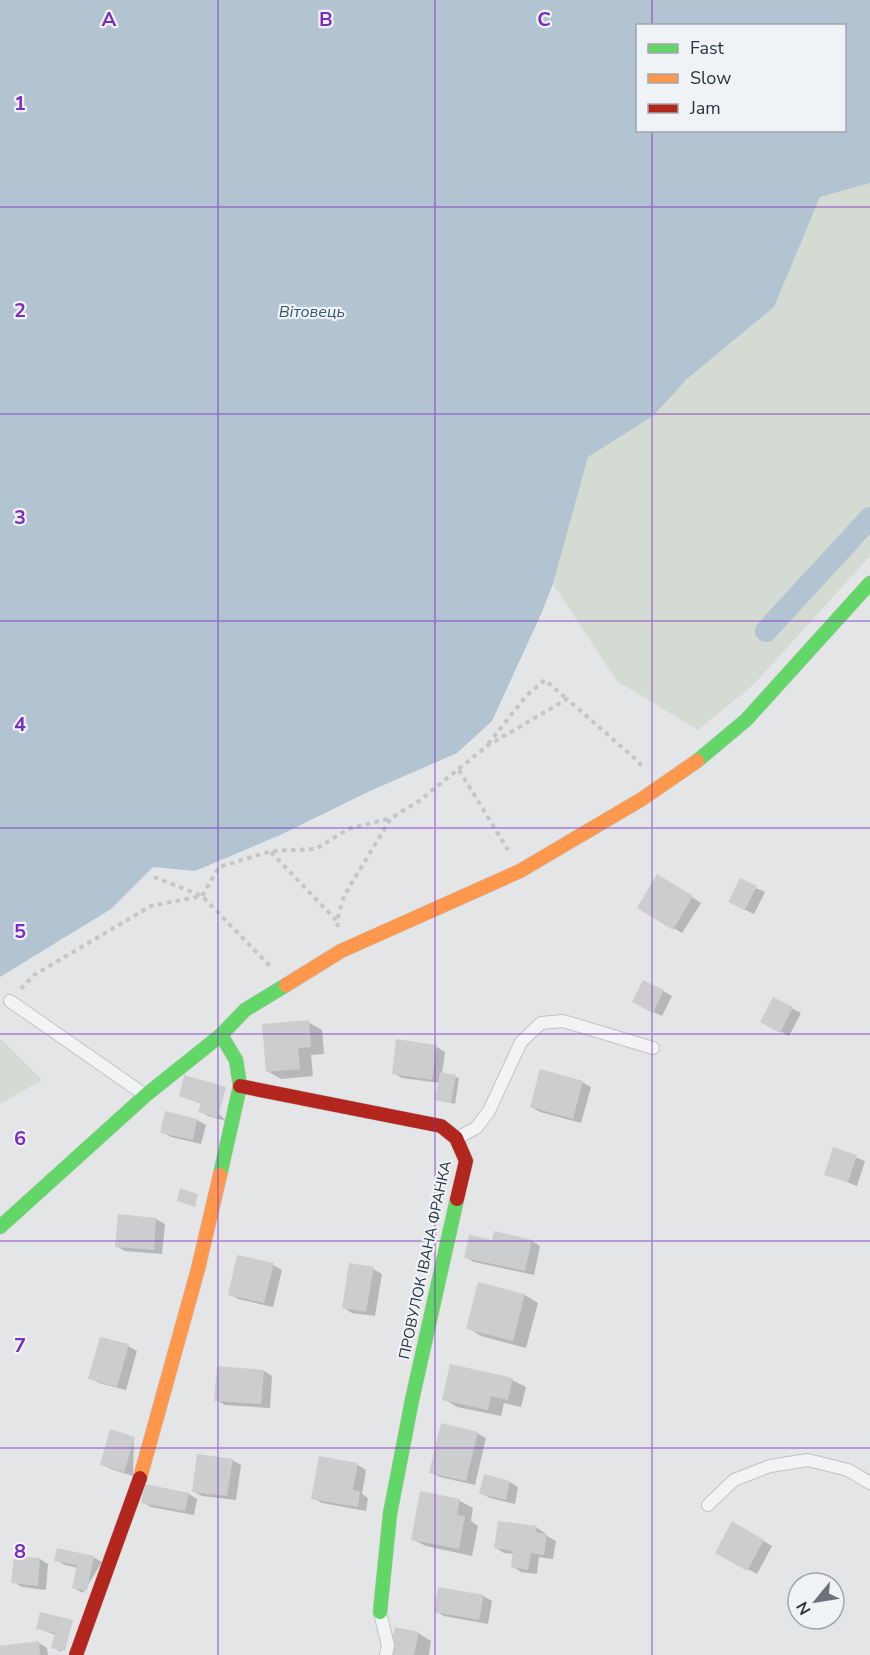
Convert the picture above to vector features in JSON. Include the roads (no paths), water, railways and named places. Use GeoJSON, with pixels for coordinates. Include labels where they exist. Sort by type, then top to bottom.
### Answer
{"type":"FeatureCollection","features":[{"type":"Feature","properties":{"kind":"street"},"geometry":{"type":"LineString","coordinates":[[0,1227],[146,1095],[221,1035],[245,1010],[341,951],[520,871],[642,799],[694,764],[746,720],[870,584]]}},
{"type":"Feature","properties":{"kind":"street"},"geometry":{"type":"LineString","coordinates":[[76,1655],[138,1488],[198,1269],[240,1086],[236,1060],[221,1035]]}},
{"type":"Feature","properties":{"kind":"street"},"geometry":{"type":"LineString","coordinates":[[240,1086],[441,1126],[456,1138]]}},
{"type":"Feature","properties":{"kind":"street","name":"ПРОВУЛОК ІВАНА ФРАНКА"},"geometry":{"type":"LineString","coordinates":[[380,1612],[390,1514],[405,1434],[466,1161],[456,1138]]}},
{"type":"Feature","properties":{"kind":"lane"},"geometry":{"type":"LineString","coordinates":[[10,1001],[146,1095]]}},
{"type":"Feature","properties":{"kind":"lane"},"geometry":{"type":"LineString","coordinates":[[456,1138],[476,1128],[489,1111],[521,1042],[541,1023],[562,1021],[653,1048]]}},
{"type":"Feature","properties":{"kind":"lane"},"geometry":{"type":"LineString","coordinates":[[708,1505],[734,1480],[770,1466],[808,1460],[848,1470],[870,1483]]}},
{"type":"Feature","properties":{"kind":"lane"},"geometry":{"type":"LineString","coordinates":[[380,1612],[388,1645],[386,1655]]}},
{"type":"Feature","properties":{"kind":"water","name":"Вітовець"},"geometry":{"type":"Polygon","coordinates":[[[0,0],[870,0],[870,183],[820,197],[774,307],[687,379],[653,416],[588,457],[553,584],[492,721],[457,753],[370,791],[280,835],[195,871],[153,867],[111,909],[0,977],[0,0]]]}},
{"type":"Feature","properties":{"kind":"waterway"},"geometry":{"type":"LineString","coordinates":[[766,631],[870,518]]}}]}
